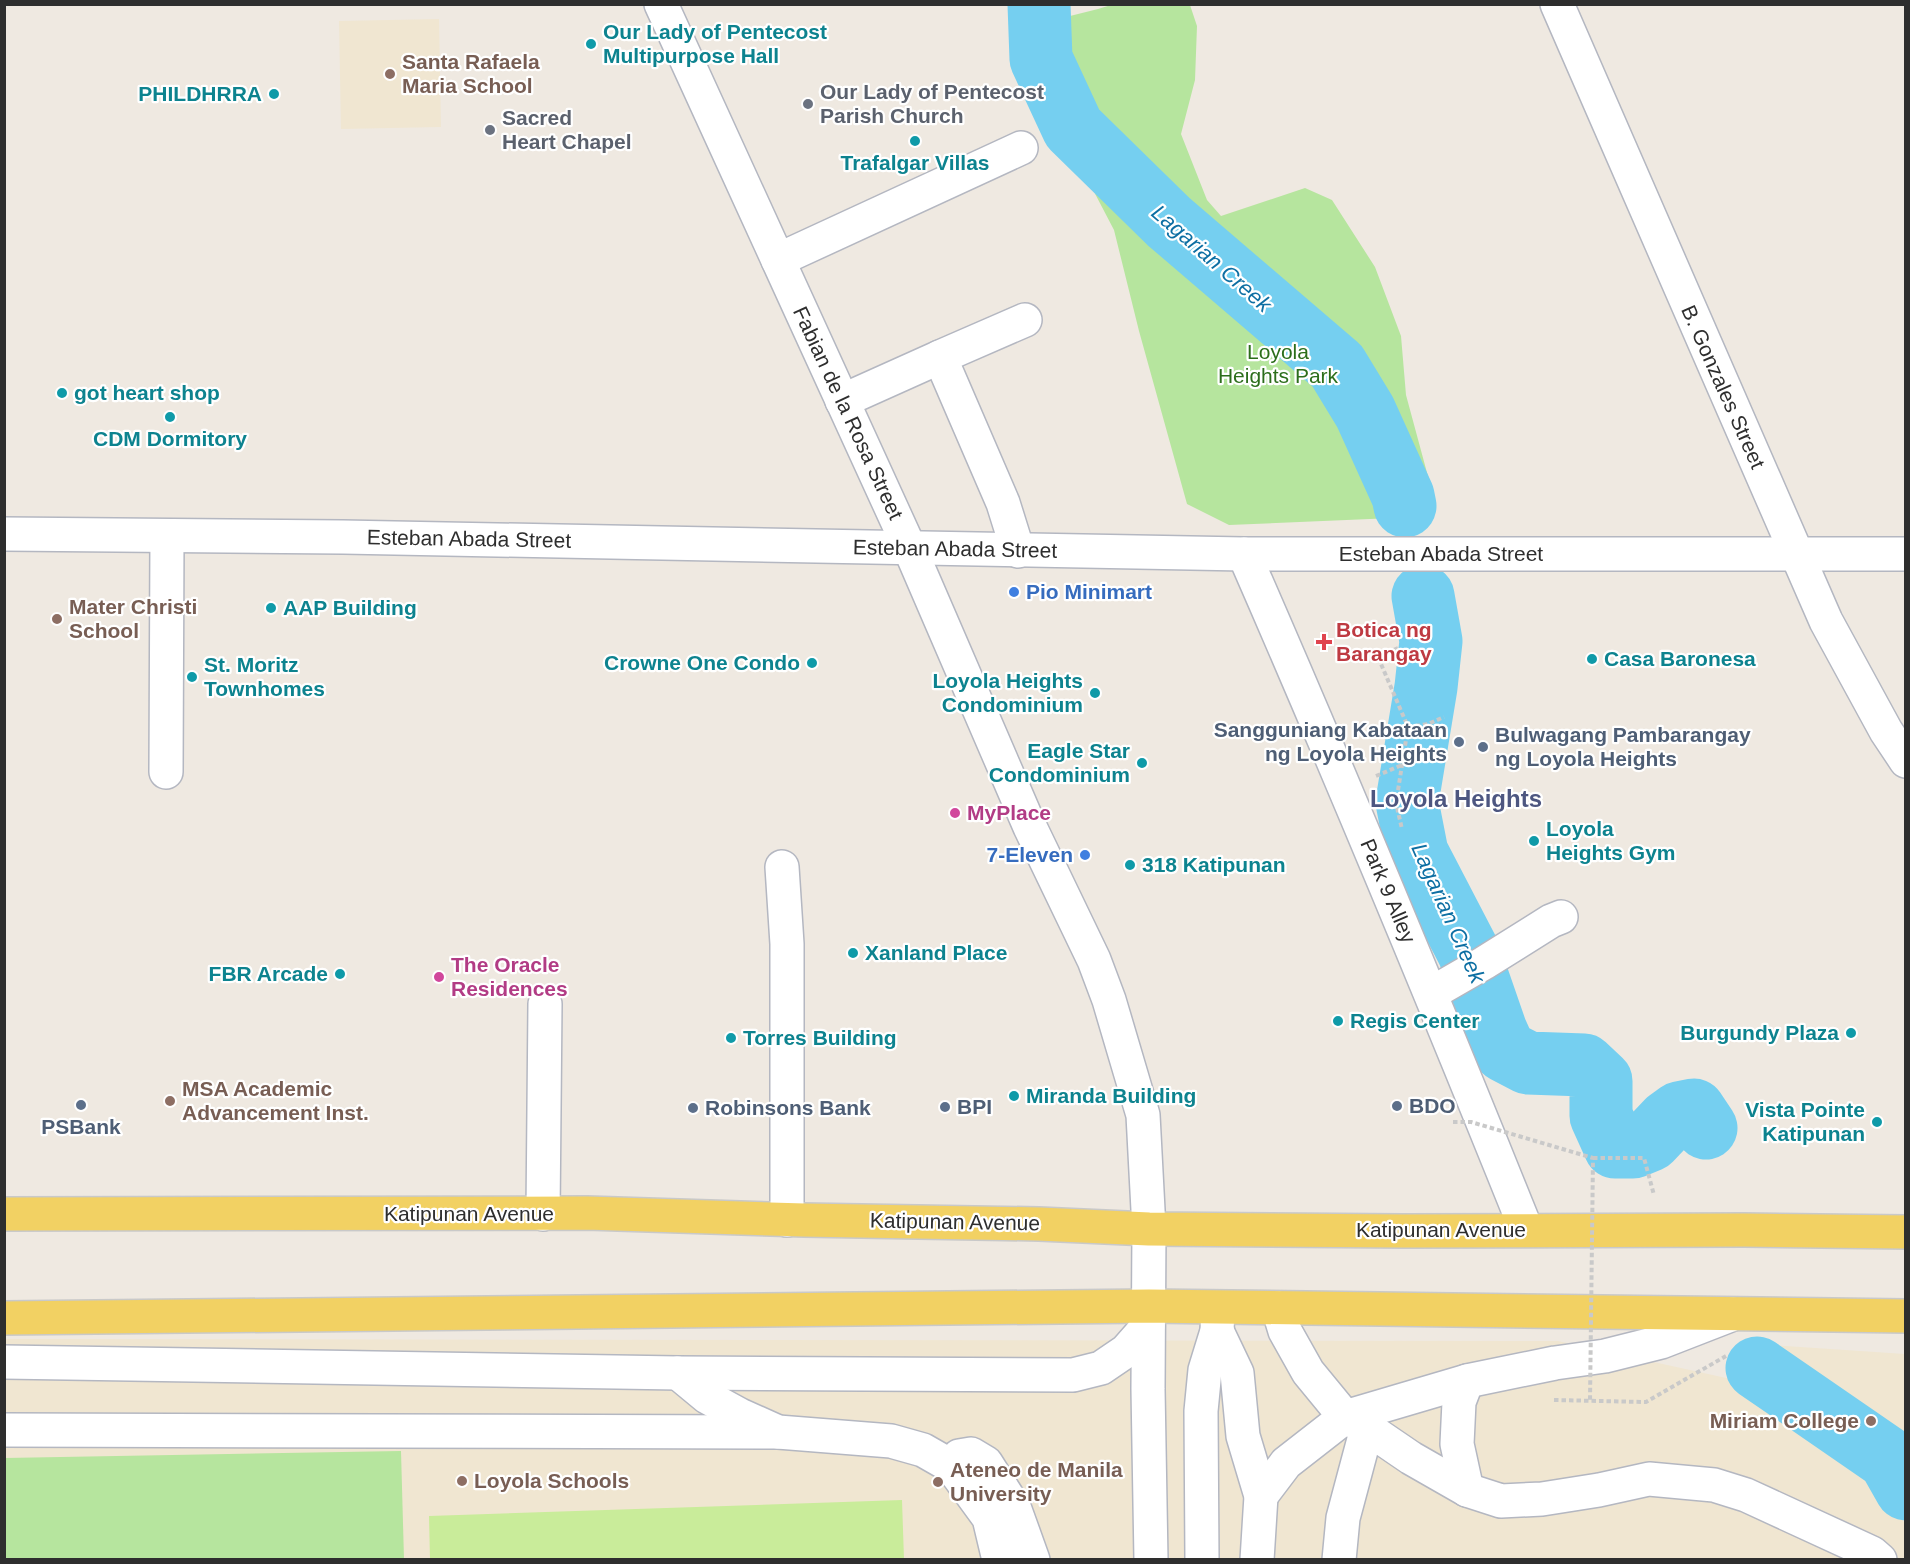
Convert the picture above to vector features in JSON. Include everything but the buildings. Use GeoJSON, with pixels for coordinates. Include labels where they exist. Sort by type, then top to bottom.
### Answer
{"type":"FeatureCollection","features":[{"type":"Feature","properties":{"kind":"main road","name":"Katipunan Avenue"},"geometry":{"type":"LineString","coordinates":[[4,1214],[587,1213],[787,1220],[1015,1223],[1149,1229],[1905,1232]]}},
{"type":"Feature","properties":{"kind":"main road"},"geometry":{"type":"LineString","coordinates":[[4,1318],[1148,1316],[1217,1319],[1278,1308],[1905,1316]]}},
{"type":"Feature","properties":{"kind":"street","name":"Fabian de la Rosa Street"},"geometry":{"type":"LineString","coordinates":[[661,4],[910,549],[1030,827],[1094,960],[1105,990],[1143,1115],[1149,1229],[1151,1560]]}},
{"type":"Feature","properties":{"kind":"street","name":"B. Gonzales Street"},"geometry":{"type":"LineString","coordinates":[[1557,4],[1826,621],[1886,731],[1905,761]]}},
{"type":"Feature","properties":{"kind":"street"},"geometry":{"type":"LineString","coordinates":[[778,260],[1021,148]]}},
{"type":"Feature","properties":{"kind":"street"},"geometry":{"type":"LineString","coordinates":[[842,401],[1025,320]]}},
{"type":"Feature","properties":{"kind":"street"},"geometry":{"type":"LineString","coordinates":[[940,357],[1003,503],[1018,551]]}},
{"type":"Feature","properties":{"kind":"street","name":"Esteban Abada Street"},"geometry":{"type":"LineString","coordinates":[[4,534],[343,537],[1244,554],[1905,554]]}},
{"type":"Feature","properties":{"kind":"street"},"geometry":{"type":"LineString","coordinates":[[166,772],[167,536]]}},
{"type":"Feature","properties":{"kind":"street","name":"Park 9 Alley"},"geometry":{"type":"LineString","coordinates":[[1244,554],[1347,789],[1366,841],[1394,901],[1527,1229]]}},
{"type":"Feature","properties":{"kind":"street"},"geometry":{"type":"LineString","coordinates":[[782,867],[787,945],[787,1220]]}},
{"type":"Feature","properties":{"kind":"street"},"geometry":{"type":"LineString","coordinates":[[1432,993],[1551,921],[1561,918]]}},
{"type":"Feature","properties":{"kind":"street"},"geometry":{"type":"LineString","coordinates":[[543,1214],[545,1004]]}},
{"type":"Feature","properties":{"kind":"street"},"geometry":{"type":"LineString","coordinates":[[1278,1308],[1285,1331],[1308,1372],[1356,1423],[1467,1490],[1502,1501],[1542,1499],[1649,1479],[1714,1485],[1746,1495],[1872,1553],[1880,1560]]}},
{"type":"Feature","properties":{"kind":"street"},"geometry":{"type":"LineString","coordinates":[[1261,1496],[1286,1463],[1356,1423],[1467,1381],[1555,1363],[1605,1356],[1661,1342],[1733,1314]]}},
{"type":"Feature","properties":{"kind":"street"},"geometry":{"type":"LineString","coordinates":[[4,1362],[678,1373],[1073,1375],[1101,1368],[1126,1351],[1148,1316]]}},
{"type":"Feature","properties":{"kind":"street"},"geometry":{"type":"LineString","coordinates":[[1217,1319],[1238,1373],[1243,1436],[1261,1496],[1257,1560]]}},
{"type":"Feature","properties":{"kind":"street"},"geometry":{"type":"LineString","coordinates":[[1202,1560],[1201,1411],[1205,1370],[1217,1319]]}},
{"type":"Feature","properties":{"kind":"street"},"geometry":{"type":"LineString","coordinates":[[678,1373],[707,1397],[778,1432]]}},
{"type":"Feature","properties":{"kind":"street"},"geometry":{"type":"LineString","coordinates":[[1467,1381],[1459,1402],[1457,1444],[1467,1490]]}},
{"type":"Feature","properties":{"kind":"street"},"geometry":{"type":"LineString","coordinates":[[1339,1560],[1356,1423]]}},
{"type":"Feature","properties":{"kind":"street"},"geometry":{"type":"LineString","coordinates":[[4,1430],[778,1432],[891,1440],[923,1450],[951,1466],[990,1518],[999,1560]]}},
{"type":"Feature","properties":{"kind":"street"},"geometry":{"type":"LineString","coordinates":[[951,1466],[959,1456],[971,1454],[986,1463],[1014,1507],[1033,1560]]}},
{"type":"Feature","properties":{"kind":"path"},"geometry":{"type":"LineString","coordinates":[[1398,648],[1378,657],[1410,727],[1396,802],[1403,834]]}},
{"type":"Feature","properties":{"kind":"path"},"geometry":{"type":"LineString","coordinates":[[1410,727],[1444,717]]}},
{"type":"Feature","properties":{"kind":"path"},"geometry":{"type":"LineString","coordinates":[[1453,1122],[1471,1122],[1593,1158],[1644,1158]]}},
{"type":"Feature","properties":{"kind":"path"},"geometry":{"type":"LineString","coordinates":[[1590,1401],[1593,1158]]}},
{"type":"Feature","properties":{"kind":"path"},"geometry":{"type":"LineString","coordinates":[[1551,1400],[1646,1402]]}},
{"type":"Feature","properties":{"kind":"shaded area","name":"Santa Rafaela Maria School"},"geometry":{"type":"Polygon","coordinates":[[[439,19],[441,127],[341,129],[339,21],[439,19]]]}},
{"type":"Feature","properties":{"kind":"shaded area","name":"Ateneo de Manila University"},"geometry":{"type":"Polygon","coordinates":[[[5,1339],[1558,1341],[1749,1383],[1842,1444],[1906,1526],[1905,1560],[5,1560],[5,1339]]]}},
{"type":"Feature","properties":{"kind":"shaded area","name":"Miriam College"},"geometry":{"type":"Polygon","coordinates":[[[1771,1345],[1905,1354],[1905,1480],[1893,1456],[1780,1386],[1771,1345]]]}},
{"type":"Feature","properties":{"kind":"green space","name":"Loyola Heights Park"},"geometry":{"type":"Polygon","coordinates":[[[1111,5],[1190,5],[1197,26],[1195,80],[1181,134],[1207,200],[1221,216],[1305,188],[1332,200],[1375,267],[1401,336],[1406,395],[1436,506],[1417,517],[1229,525],[1187,504],[1139,331],[1114,230],[1010,31],[1111,5]]]}},
{"type":"Feature","properties":{"kind":"green space"},"geometry":{"type":"Polygon","coordinates":[[[401,1451],[404,1559],[5,1559],[5,1458],[401,1451]]]}},
{"type":"Feature","properties":{"kind":"green space"},"geometry":{"type":"Polygon","coordinates":[[[902,1500],[904,1559],[430,1559],[429,1516],[902,1500]]]}},
{"type":"Feature","properties":{"kind":"waterway","name":"Lagarian Creek"},"geometry":{"type":"LineString","coordinates":[[1039,4],[1041,59],[1073,128],[1169,222],[1337,366],[1365,412],[1403,496],[1405,506]]}},
{"type":"Feature","properties":{"kind":"waterway","name":"Lagarian Creek"},"geometry":{"type":"LineString","coordinates":[[1423,596],[1431,641],[1426,687],[1407,802],[1417,853],[1469,953],[1505,1051],[1528,1063],[1584,1065],[1601,1081],[1601,1116],[1615,1147],[1633,1147],[1650,1140],[1679,1113],[1694,1110],[1706,1128]]}},
{"type":"Feature","properties":{"kind":"waterway","name":"Lagarian Creek"},"geometry":{"type":"LineString","coordinates":[[1757,1368],[1889,1459],[1906,1489]]}},
{"type":"Feature","properties":{"kind":"place","name":"Our Lady of Pentecost Multipurpose Hall"},"geometry":{"type":"Point","coordinates":[591,44]}},
{"type":"Feature","properties":{"kind":"place","name":"Santa Rafaela Maria School"},"geometry":{"type":"Point","coordinates":[390,74]}},
{"type":"Feature","properties":{"kind":"place","name":"PHILDHRRA"},"geometry":{"type":"Point","coordinates":[274,94]}},
{"type":"Feature","properties":{"kind":"place","name":"Our Lady of Pentecost Parish Church"},"geometry":{"type":"Point","coordinates":[808,104]}},
{"type":"Feature","properties":{"kind":"place","name":"Sacred Heart Chapel"},"geometry":{"type":"Point","coordinates":[490,130]}},
{"type":"Feature","properties":{"kind":"place","name":"Trafalgar Villas"},"geometry":{"type":"Point","coordinates":[915,141]}},
{"type":"Feature","properties":{"kind":"place","name":"got heart shop"},"geometry":{"type":"Point","coordinates":[62,393]}},
{"type":"Feature","properties":{"kind":"place","name":"CDM Dormitory"},"geometry":{"type":"Point","coordinates":[170,417]}},
{"type":"Feature","properties":{"kind":"place","name":"Pio Minimart"},"geometry":{"type":"Point","coordinates":[1014,592]}},
{"type":"Feature","properties":{"kind":"place","name":"AAP Building"},"geometry":{"type":"Point","coordinates":[271,608]}},
{"type":"Feature","properties":{"kind":"place","name":"Mater Christi School"},"geometry":{"type":"Point","coordinates":[57,619]}},
{"type":"Feature","properties":{"kind":"place","name":"Botica ng Barangay"},"geometry":{"type":"Point","coordinates":[1324,642]}},
{"type":"Feature","properties":{"kind":"place","name":"Casa Baronesa"},"geometry":{"type":"Point","coordinates":[1592,659]}},
{"type":"Feature","properties":{"kind":"place","name":"Crowne One Condo"},"geometry":{"type":"Point","coordinates":[812,663]}},
{"type":"Feature","properties":{"kind":"place","name":"St. Moritz Townhomes"},"geometry":{"type":"Point","coordinates":[192,677]}},
{"type":"Feature","properties":{"kind":"place","name":"Loyola Heights Condominium"},"geometry":{"type":"Point","coordinates":[1095,693]}},
{"type":"Feature","properties":{"kind":"place","name":"Sangguniang Kabataan ng Loyola Heights"},"geometry":{"type":"Point","coordinates":[1459,742]}},
{"type":"Feature","properties":{"kind":"place","name":"Bulwagang Pambarangay ng Loyola Heights"},"geometry":{"type":"Point","coordinates":[1483,747]}},
{"type":"Feature","properties":{"kind":"place","name":"Eagle Star Condominium"},"geometry":{"type":"Point","coordinates":[1142,763]}},
{"type":"Feature","properties":{"kind":"place","name":"MyPlace"},"geometry":{"type":"Point","coordinates":[955,813]}},
{"type":"Feature","properties":{"kind":"place","name":"Loyola Heights Gym"},"geometry":{"type":"Point","coordinates":[1534,841]}},
{"type":"Feature","properties":{"kind":"place","name":"7-Eleven"},"geometry":{"type":"Point","coordinates":[1085,855]}},
{"type":"Feature","properties":{"kind":"place","name":"318 Katipunan"},"geometry":{"type":"Point","coordinates":[1130,865]}},
{"type":"Feature","properties":{"kind":"place","name":"Xanland Place"},"geometry":{"type":"Point","coordinates":[853,953]}},
{"type":"Feature","properties":{"kind":"place","name":"FBR Arcade"},"geometry":{"type":"Point","coordinates":[340,974]}},
{"type":"Feature","properties":{"kind":"place","name":"The Oracle Residences"},"geometry":{"type":"Point","coordinates":[439,977]}},
{"type":"Feature","properties":{"kind":"place","name":"Regis Center"},"geometry":{"type":"Point","coordinates":[1338,1021]}},
{"type":"Feature","properties":{"kind":"place","name":"Burgundy Plaza"},"geometry":{"type":"Point","coordinates":[1851,1033]}},
{"type":"Feature","properties":{"kind":"place","name":"Torres Building"},"geometry":{"type":"Point","coordinates":[731,1038]}},
{"type":"Feature","properties":{"kind":"place","name":"Miranda Building"},"geometry":{"type":"Point","coordinates":[1014,1096]}},
{"type":"Feature","properties":{"kind":"place","name":"MSA Academic Advancement Inst."},"geometry":{"type":"Point","coordinates":[170,1101]}},
{"type":"Feature","properties":{"kind":"place","name":"PSBank"},"geometry":{"type":"Point","coordinates":[81,1105]}},
{"type":"Feature","properties":{"kind":"place","name":"BDO"},"geometry":{"type":"Point","coordinates":[1397,1106]}},
{"type":"Feature","properties":{"kind":"place","name":"BPI"},"geometry":{"type":"Point","coordinates":[945,1107]}},
{"type":"Feature","properties":{"kind":"place","name":"Robinsons Bank"},"geometry":{"type":"Point","coordinates":[693,1108]}},
{"type":"Feature","properties":{"kind":"place","name":"Vista Pointe Katipunan"},"geometry":{"type":"Point","coordinates":[1877,1122]}},
{"type":"Feature","properties":{"kind":"place","name":"Miriam College"},"geometry":{"type":"Point","coordinates":[1871,1421]}},
{"type":"Feature","properties":{"kind":"place","name":"Loyola Schools"},"geometry":{"type":"Point","coordinates":[462,1481]}},
{"type":"Feature","properties":{"kind":"place","name":"Ateneo de Manila University"},"geometry":{"type":"Point","coordinates":[938,1482]}},
{"type":"Feature","properties":{"kind":"district","name":"Loyola Heights"},"geometry":{"type":"Point","coordinates":[1456,799]}}]}
